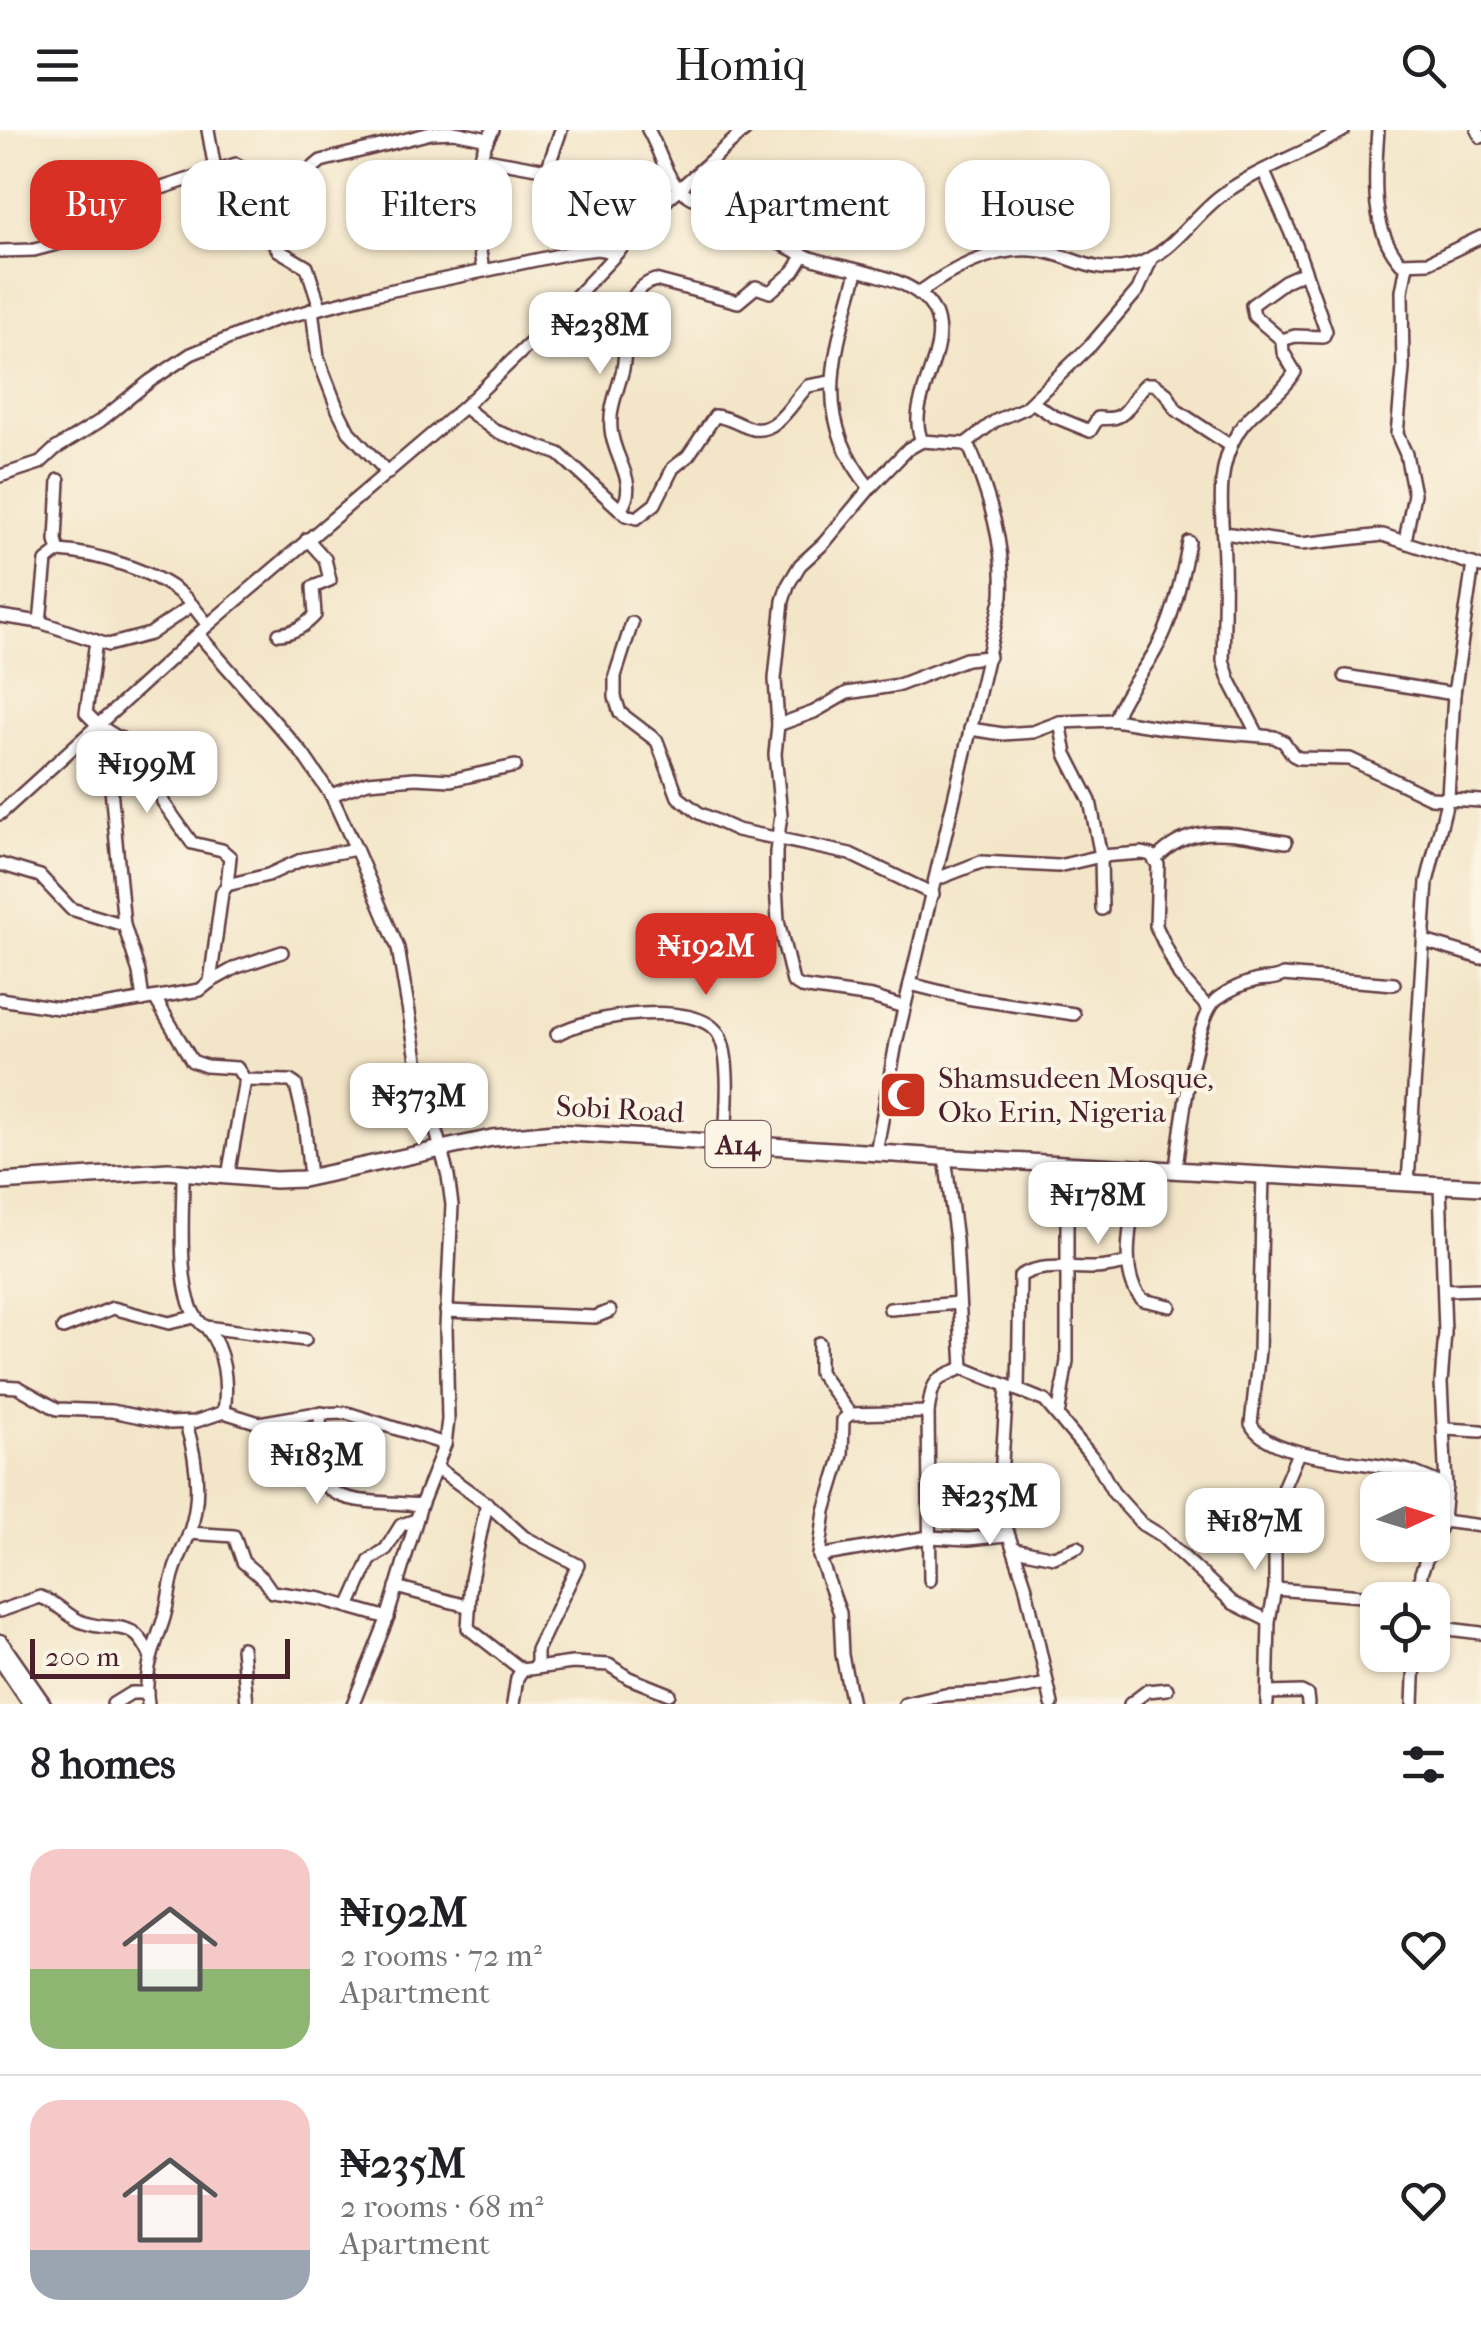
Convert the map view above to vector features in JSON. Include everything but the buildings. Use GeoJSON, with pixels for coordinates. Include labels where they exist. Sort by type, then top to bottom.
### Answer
{"type":"FeatureCollection","features":[{"type":"Feature","properties":{"kind":"highway","name":"Sobi Road"},"geometry":{"type":"LineString","coordinates":[[0,1182],[183,1171],[275,1180],[310,1178],[533,1132],[1481,1186]]}},
{"type":"Feature","properties":{"kind":"main road"},"geometry":{"type":"LineString","coordinates":[[0,1642],[43,1704]]}},
{"type":"Feature","properties":{"kind":"main road"},"geometry":{"type":"LineString","coordinates":[[0,1658],[30,1704]]}},
{"type":"Feature","properties":{"kind":"street"},"geometry":{"type":"LineString","coordinates":[[208,130],[213,160]]}},
{"type":"Feature","properties":{"kind":"street"},"geometry":{"type":"LineString","coordinates":[[481,158],[547,170],[561,130]]}},
{"type":"Feature","properties":{"kind":"street"},"geometry":{"type":"LineString","coordinates":[[648,130],[678,189],[804,254],[920,292],[935,314],[937,330],[935,354],[918,420],[922,440]]}},
{"type":"Feature","properties":{"kind":"street"},"geometry":{"type":"LineString","coordinates":[[0,814],[306,539],[464,407],[550,324],[678,189],[745,130]]}},
{"type":"Feature","properties":{"kind":"street"},"geometry":{"type":"LineString","coordinates":[[920,292],[958,267],[1020,250],[1042,252],[1099,270],[1121,268],[1152,257],[1188,230],[1223,194],[1344,130]]}},
{"type":"Feature","properties":{"kind":"street"},"geometry":{"type":"LineString","coordinates":[[1378,130],[1380,220],[1395,256],[1407,264],[1429,262],[1481,237]]}},
{"type":"Feature","properties":{"kind":"street"},"geometry":{"type":"LineString","coordinates":[[1477,130],[1481,137]]}},
{"type":"Feature","properties":{"kind":"street"},"geometry":{"type":"LineString","coordinates":[[326,160],[390,136],[444,132],[491,135],[476,172],[474,211],[483,270]]}},
{"type":"Feature","properties":{"kind":"street"},"geometry":{"type":"LineString","coordinates":[[1264,172],[1326,334],[1282,340]]}},
{"type":"Feature","properties":{"kind":"street"},"geometry":{"type":"LineString","coordinates":[[0,252],[34,250],[61,242],[112,204],[181,181]]}},
{"type":"Feature","properties":{"kind":"street"},"geometry":{"type":"LineString","coordinates":[[278,250],[306,268],[316,308],[318,358],[338,410],[349,432],[388,472]]}},
{"type":"Feature","properties":{"kind":"street"},"geometry":{"type":"LineString","coordinates":[[0,476],[40,462],[191,354],[274,320],[483,270],[574,252],[615,252]]}},
{"type":"Feature","properties":{"kind":"street"},"geometry":{"type":"LineString","coordinates":[[621,509],[628,499],[630,485],[612,442],[611,410],[625,358],[627,316],[636,295],[655,280],[738,302],[756,286],[770,292],[778,289],[804,254]]}},
{"type":"Feature","properties":{"kind":"street"},"geometry":{"type":"LineString","coordinates":[[904,1007],[794,982],[778,921],[776,852],[781,816],[774,702],[776,650],[788,585],[800,565],[824,544],[908,449],[922,440],[965,444],[996,421],[1032,402],[1119,316],[1138,290],[1152,257]]}},
{"type":"Feature","properties":{"kind":"street"},"geometry":{"type":"LineString","coordinates":[[1405,541],[1414,494],[1406,454],[1397,434],[1403,378],[1402,291],[1407,264]]}},
{"type":"Feature","properties":{"kind":"street"},"geometry":{"type":"LineString","coordinates":[[857,272],[830,382],[836,430],[870,488]]}},
{"type":"Feature","properties":{"kind":"street"},"geometry":{"type":"LineString","coordinates":[[1257,733],[1229,679],[1224,660],[1224,533],[1219,496],[1231,446],[1251,412],[1270,402],[1293,376],[1294,369],[1282,340],[1254,316],[1252,304],[1305,272]]}},
{"type":"Feature","properties":{"kind":"street"},"geometry":{"type":"LineString","coordinates":[[464,407],[496,431],[559,454],[621,509],[637,518],[655,504],[672,468],[688,456],[715,416],[752,428],[767,427],[808,386],[830,382]]}},
{"type":"Feature","properties":{"kind":"street"},"geometry":{"type":"LineString","coordinates":[[1032,402],[1052,416],[1090,431],[1098,418],[1114,421],[1120,417],[1146,384],[1154,384],[1167,394],[1176,410],[1231,446]]}},
{"type":"Feature","properties":{"kind":"street"},"geometry":{"type":"LineString","coordinates":[[876,1153],[904,1007],[1002,596],[1004,564],[998,528],[976,462],[965,444]]}},
{"type":"Feature","properties":{"kind":"street"},"geometry":{"type":"LineString","coordinates":[[59,480],[59,551]]}},
{"type":"Feature","properties":{"kind":"street"},"geometry":{"type":"LineString","coordinates":[[1224,533],[1301,544],[1372,534],[1477,566],[1454,694],[1448,797],[1426,882],[1408,1183]]}},
{"type":"Feature","properties":{"kind":"street"},"geometry":{"type":"LineString","coordinates":[[278,634],[291,633],[315,615],[313,587],[330,580],[325,559],[306,539]]}},
{"type":"Feature","properties":{"kind":"street"},"geometry":{"type":"LineString","coordinates":[[1114,720],[1124,694],[1155,652],[1173,610],[1189,542]]}},
{"type":"Feature","properties":{"kind":"street"},"geometry":{"type":"LineString","coordinates":[[40,622],[44,572],[50,556],[59,551],[100,558],[138,571],[178,592],[192,605],[203,630],[331,795],[398,948],[417,1060],[450,1190],[453,1225],[446,1311],[448,1420],[444,1444],[416,1520],[388,1618],[354,1704]]}},
{"type":"Feature","properties":{"kind":"street"},"geometry":{"type":"LineString","coordinates":[[0,616],[40,622],[96,641],[118,643],[150,634],[192,605]]}},
{"type":"Feature","properties":{"kind":"street"},"geometry":{"type":"LineString","coordinates":[[632,623],[615,676],[615,697],[620,714],[656,741],[678,797],[737,830],[850,854],[933,894]]}},
{"type":"Feature","properties":{"kind":"street"},"geometry":{"type":"LineString","coordinates":[[0,999],[75,1009],[190,994],[206,988],[210,982],[230,857],[222,850],[190,841],[163,802],[156,770],[138,750],[86,713],[96,641]]}},
{"type":"Feature","properties":{"kind":"street"},"geometry":{"type":"LineString","coordinates":[[778,725],[814,712],[847,693],[899,685],[966,659],[988,657]]}},
{"type":"Feature","properties":{"kind":"street"},"geometry":{"type":"LineString","coordinates":[[1344,676],[1454,694]]}},
{"type":"Feature","properties":{"kind":"street"},"geometry":{"type":"LineString","coordinates":[[970,730],[1033,732],[1060,722],[1114,720],[1164,728],[1257,733],[1280,738],[1292,755],[1299,758],[1350,759],[1431,798],[1481,801]]}},
{"type":"Feature","properties":{"kind":"street"},"geometry":{"type":"LineString","coordinates":[[1060,722],[1066,754],[1090,800],[1100,856],[1102,909]]}},
{"type":"Feature","properties":{"kind":"street"},"geometry":{"type":"LineString","coordinates":[[120,738],[110,778],[124,925],[149,999],[192,1061],[237,1068],[244,1080],[228,1176]]}},
{"type":"Feature","properties":{"kind":"street"},"geometry":{"type":"LineString","coordinates":[[331,795],[368,782],[451,780],[515,766]]}},
{"type":"Feature","properties":{"kind":"street"},"geometry":{"type":"LineString","coordinates":[[1208,1008],[1179,975],[1156,926],[1156,860],[1174,841],[1208,832],[1286,842]]}},
{"type":"Feature","properties":{"kind":"street"},"geometry":{"type":"LineString","coordinates":[[227,885],[268,875],[303,859],[356,849]]}},
{"type":"Feature","properties":{"kind":"street"},"geometry":{"type":"LineString","coordinates":[[937,879],[981,862],[1058,866],[1100,856],[1142,853],[1156,860]]}},
{"type":"Feature","properties":{"kind":"street"},"geometry":{"type":"LineString","coordinates":[[0,864],[40,876],[71,909],[124,925]]}},
{"type":"Feature","properties":{"kind":"street"},"geometry":{"type":"LineString","coordinates":[[1424,941],[1481,958]]}},
{"type":"Feature","properties":{"kind":"street"},"geometry":{"type":"LineString","coordinates":[[210,982],[237,967],[282,952]]}},
{"type":"Feature","properties":{"kind":"street"},"geometry":{"type":"LineString","coordinates":[[1176,1168],[1185,1104],[1208,1008],[1216,999],[1283,975],[1394,984]]}},
{"type":"Feature","properties":{"kind":"street"},"geometry":{"type":"LineString","coordinates":[[910,984],[966,998],[1074,1014]]}},
{"type":"Feature","properties":{"kind":"street"},"geometry":{"type":"LineString","coordinates":[[557,1034],[585,1021],[622,1016],[698,1018],[710,1024],[722,1044],[725,1143]]}},
{"type":"Feature","properties":{"kind":"street"},"geometry":{"type":"LineString","coordinates":[[244,1080],[290,1081],[296,1085],[310,1178]]}},
{"type":"Feature","properties":{"kind":"street"},"geometry":{"type":"LineString","coordinates":[[945,1157],[956,1240],[963,1368]]}},
{"type":"Feature","properties":{"kind":"street"},"geometry":{"type":"LineString","coordinates":[[1058,1416],[1068,1360],[1067,1224],[1071,1163]]}},
{"type":"Feature","properties":{"kind":"street"},"geometry":{"type":"LineString","coordinates":[[1139,1167],[1128,1263],[1137,1294],[1152,1304],[1170,1306]]}},
{"type":"Feature","properties":{"kind":"street"},"geometry":{"type":"LineString","coordinates":[[183,1171],[181,1237],[194,1317],[214,1336],[227,1382],[224,1412]]}},
{"type":"Feature","properties":{"kind":"street"},"geometry":{"type":"LineString","coordinates":[[1262,1173],[1259,1351],[1251,1424],[1254,1432],[1298,1453],[1411,1472]]}},
{"type":"Feature","properties":{"kind":"street"},"geometry":{"type":"LineString","coordinates":[[1440,1185],[1445,1333],[1441,1382],[1446,1472]]}},
{"type":"Feature","properties":{"kind":"street"},"geometry":{"type":"LineString","coordinates":[[1052,1704],[1015,1549],[1006,1535],[999,1506],[1020,1276],[1030,1270],[1069,1265],[1088,1268],[1128,1263]]}},
{"type":"Feature","properties":{"kind":"street"},"geometry":{"type":"LineString","coordinates":[[1444,1290],[1481,1289]]}},
{"type":"Feature","properties":{"kind":"street"},"geometry":{"type":"LineString","coordinates":[[890,1309],[960,1304]]}},
{"type":"Feature","properties":{"kind":"street"},"geometry":{"type":"LineString","coordinates":[[63,1328],[114,1308],[169,1322],[194,1317]]}},
{"type":"Feature","properties":{"kind":"street"},"geometry":{"type":"LineString","coordinates":[[446,1311],[595,1316],[610,1312]]}},
{"type":"Feature","properties":{"kind":"street"},"geometry":{"type":"LineString","coordinates":[[206,1327],[304,1340]]}},
{"type":"Feature","properties":{"kind":"street"},"geometry":{"type":"LineString","coordinates":[[819,1344],[819,1372],[850,1414]]}},
{"type":"Feature","properties":{"kind":"street"},"geometry":{"type":"LineString","coordinates":[[930,1580],[928,1412],[933,1385],[940,1376],[963,1368],[1044,1401],[1097,1464],[1112,1492],[1130,1512],[1234,1602],[1269,1621]]}},
{"type":"Feature","properties":{"kind":"street"},"geometry":{"type":"LineString","coordinates":[[0,1386],[18,1387],[57,1409],[112,1412],[186,1424],[224,1412],[259,1423],[347,1413],[444,1444]]}},
{"type":"Feature","properties":{"kind":"street"},"geometry":{"type":"LineString","coordinates":[[852,1704],[842,1654],[840,1613],[819,1556],[825,1511],[842,1456],[843,1420],[850,1414],[928,1412]]}},
{"type":"Feature","properties":{"kind":"street"},"geometry":{"type":"LineString","coordinates":[[322,1413],[316,1451],[318,1477],[327,1489],[378,1504],[421,1505]]}},
{"type":"Feature","properties":{"kind":"street"},"geometry":{"type":"LineString","coordinates":[[112,1704],[131,1693],[147,1698],[151,1657],[166,1613],[172,1578],[190,1533],[198,1474],[186,1424]]}},
{"type":"Feature","properties":{"kind":"street"},"geometry":{"type":"LineString","coordinates":[[1446,1429],[1481,1431]]}},
{"type":"Feature","properties":{"kind":"street"},"geometry":{"type":"LineString","coordinates":[[1298,1453],[1284,1486],[1277,1523],[1267,1699],[1302,1692],[1307,1695],[1308,1704]]}},
{"type":"Feature","properties":{"kind":"street"},"geometry":{"type":"LineString","coordinates":[[436,1468],[487,1503],[524,1537],[578,1564],[537,1650],[537,1667]]}},
{"type":"Feature","properties":{"kind":"street"},"geometry":{"type":"LineString","coordinates":[[487,1503],[467,1606],[468,1628],[522,1670]]}},
{"type":"Feature","properties":{"kind":"street"},"geometry":{"type":"LineString","coordinates":[[350,1607],[370,1560],[386,1549],[401,1525],[416,1520]]}},
{"type":"Feature","properties":{"kind":"street"},"geometry":{"type":"LineString","coordinates":[[1450,1521],[1481,1526]]}},
{"type":"Feature","properties":{"kind":"street"},"geometry":{"type":"LineString","coordinates":[[190,1533],[234,1536],[243,1562],[276,1594],[321,1598],[388,1618]]}},
{"type":"Feature","properties":{"kind":"street"},"geometry":{"type":"LineString","coordinates":[[819,1556],[929,1537],[982,1539],[1006,1535]]}},
{"type":"Feature","properties":{"kind":"street"},"geometry":{"type":"LineString","coordinates":[[1015,1549],[1054,1557],[1078,1548]]}},
{"type":"Feature","properties":{"kind":"street"},"geometry":{"type":"LineString","coordinates":[[396,1587],[467,1606]]}},
{"type":"Feature","properties":{"kind":"street"},"geometry":{"type":"LineString","coordinates":[[1275,1590],[1360,1596]]}},
{"type":"Feature","properties":{"kind":"street"},"geometry":{"type":"LineString","coordinates":[[0,1611],[40,1597],[57,1603],[82,1622],[140,1635],[151,1657]]}},
{"type":"Feature","properties":{"kind":"street"},"geometry":{"type":"LineString","coordinates":[[1450,1629],[1481,1633]]}},
{"type":"Feature","properties":{"kind":"street"},"geometry":{"type":"LineString","coordinates":[[242,1648],[247,1704]]}},
{"type":"Feature","properties":{"kind":"street"},"geometry":{"type":"LineString","coordinates":[[512,1704],[522,1670],[572,1663],[609,1666],[669,1694]]}},
{"type":"Feature","properties":{"kind":"street"},"geometry":{"type":"LineString","coordinates":[[1413,1704],[1414,1672]]}},
{"type":"Feature","properties":{"kind":"street"},"geometry":{"type":"LineString","coordinates":[[904,1704],[944,1695],[1004,1692],[1048,1684]]}},
{"type":"Feature","properties":{"kind":"street"},"geometry":{"type":"LineString","coordinates":[[1130,1704],[1147,1691],[1167,1689]]}},
{"type":"Feature","properties":{"kind":"place","name":"Shamsudeen Mosque, Oko Erin, Nigeria"},"geometry":{"type":"Point","coordinates":[903,1095]}}]}
